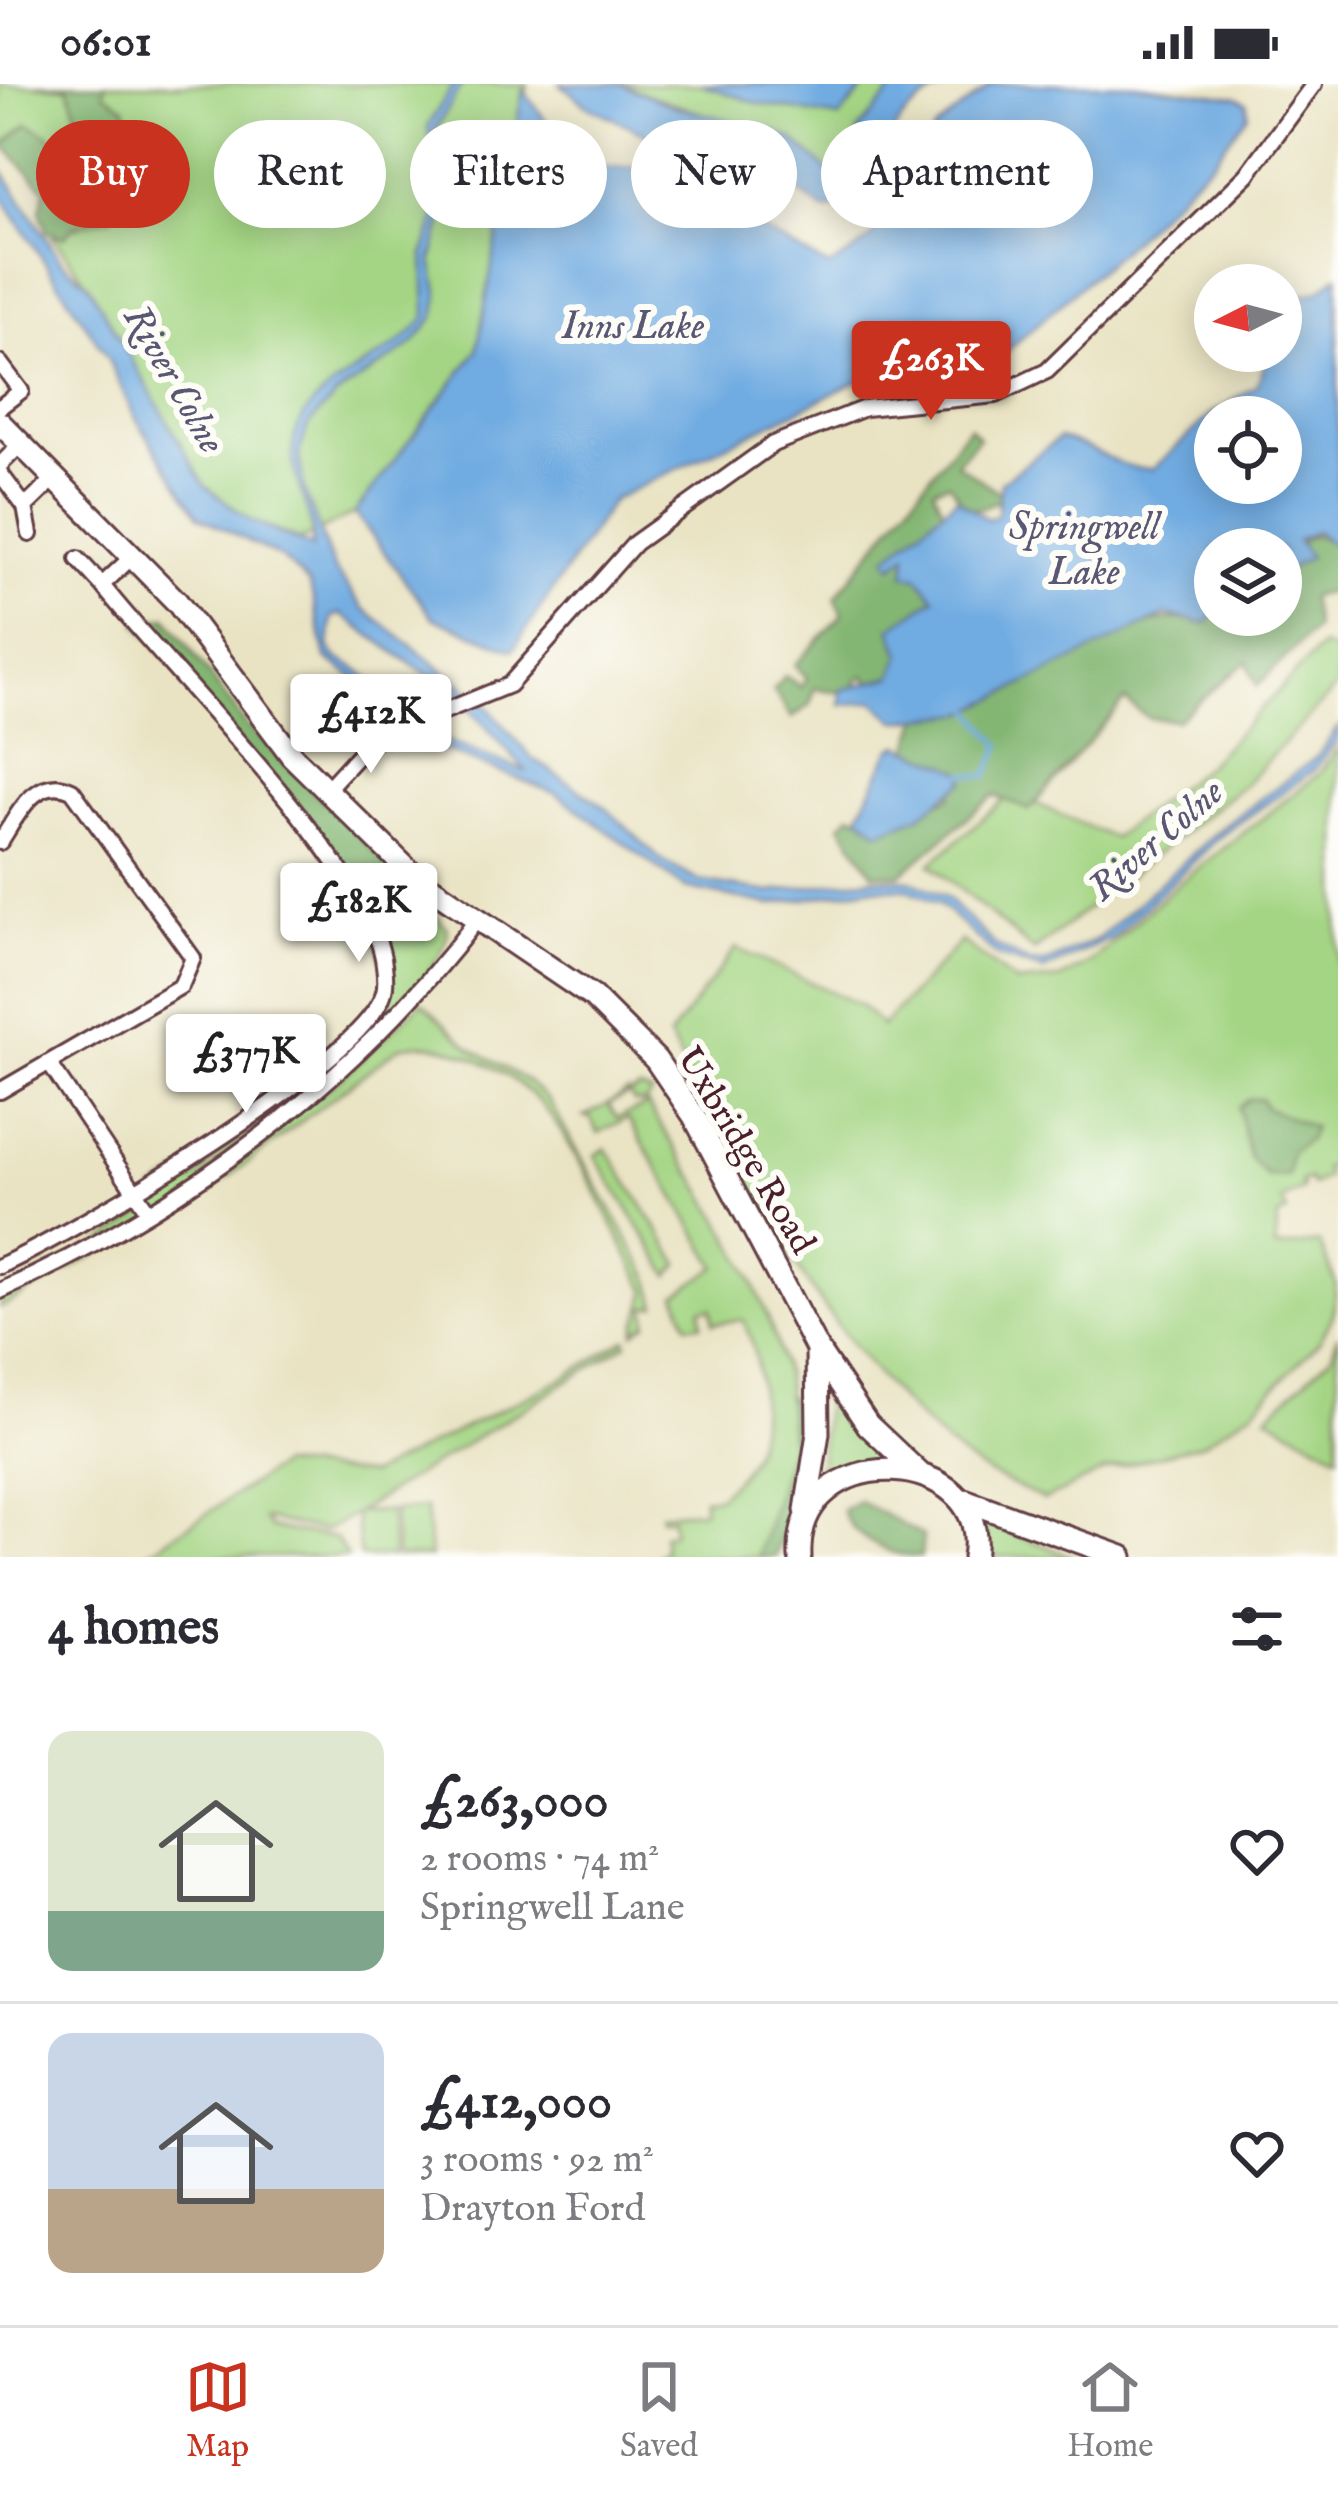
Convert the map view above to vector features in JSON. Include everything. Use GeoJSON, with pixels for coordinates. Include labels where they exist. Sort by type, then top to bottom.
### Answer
{"type":"FeatureCollection","features":[{"type":"Feature","properties":{"kind":"main road","name":"Uxbridge Road"},"geometry":{"type":"LineString","coordinates":[[0,424],[177,602],[257,714],[414,876],[593,997],[656,1060],[694,1116],[817,1349],[868,1425],[921,1475],[964,1500],[1122,1557]]}},
{"type":"Feature","properties":{"kind":"main road","name":"Uxbridge Road"},"geometry":{"type":"LineString","coordinates":[[798,1552],[818,1433],[817,1349]]}},
{"type":"Feature","properties":{"kind":"main road"},"geometry":{"type":"LineString","coordinates":[[806,1510],[822,1492],[849,1478],[921,1475]]}},
{"type":"Feature","properties":{"kind":"main road"},"geometry":{"type":"LineString","coordinates":[[964,1500],[975,1527],[974,1557]]}},
{"type":"Feature","properties":{"kind":"street"},"geometry":{"type":"LineString","coordinates":[[326,790],[364,746],[487,698],[522,673],[635,543],[773,444],[865,409],[996,395],[1047,371],[1247,175],[1314,84]]}},
{"type":"Feature","properties":{"kind":"street"},"geometry":{"type":"LineString","coordinates":[[0,363],[21,391],[0,407]]}},
{"type":"Feature","properties":{"kind":"street"},"geometry":{"type":"LineString","coordinates":[[20,445],[0,469],[25,507],[30,534]]}},
{"type":"Feature","properties":{"kind":"street"},"geometry":{"type":"LineString","coordinates":[[25,507],[54,479]]}},
{"type":"Feature","properties":{"kind":"street"},"geometry":{"type":"LineString","coordinates":[[102,586],[134,556]]}},
{"type":"Feature","properties":{"kind":"street"},"geometry":{"type":"LineString","coordinates":[[0,1266],[135,1191],[288,1091],[368,1020],[384,992],[384,959],[344,872],[78,559]]}},
{"type":"Feature","properties":{"kind":"street"},"geometry":{"type":"LineString","coordinates":[[0,842],[41,788],[55,784],[72,790],[193,958],[181,986],[51,1066],[0,1091]]}},
{"type":"Feature","properties":{"kind":"street"},"geometry":{"type":"LineString","coordinates":[[0,1291],[147,1210],[242,1150],[310,1096],[424,990],[476,922]]}},
{"type":"Feature","properties":{"kind":"street"},"geometry":{"type":"LineString","coordinates":[[51,1066],[147,1210]]}},
{"type":"Feature","properties":{"kind":"green space"},"geometry":{"type":"Polygon","coordinates":[[[0,84],[68,86],[75,120],[36,120],[36,136],[18,132],[8,146],[0,143],[0,84]]]}},
{"type":"Feature","properties":{"kind":"green space"},"geometry":{"type":"Polygon","coordinates":[[[37,84],[106,84],[104,93],[125,107],[128,120],[75,120],[68,87],[37,84]]]}},
{"type":"Feature","properties":{"kind":"green space"},"geometry":{"type":"Polygon","coordinates":[[[106,84],[528,84],[521,120],[410,120],[410,228],[500,228],[477,351],[355,513],[301,540],[251,521],[205,486],[88,284],[53,237],[74,228],[190,228],[190,120],[125,120],[104,93],[106,84]]]}},
{"type":"Feature","properties":{"kind":"green space"},"geometry":{"type":"Polygon","coordinates":[[[620,84],[925,84],[895,120],[821,120],[821,181],[797,168],[797,120],[712,120],[620,84]]]}},
{"type":"Feature","properties":{"kind":"green space"},"geometry":{"type":"Polygon","coordinates":[[[28,123],[36,128],[36,180],[3,145],[28,123]]]}},
{"type":"Feature","properties":{"kind":"green space"},"geometry":{"type":"Polygon","coordinates":[[[46,228],[72,228],[64,237],[46,228]]]}},
{"type":"Feature","properties":{"kind":"green space"},"geometry":{"type":"Polygon","coordinates":[[[969,426],[979,437],[956,463],[1006,497],[981,508],[966,508],[949,483],[934,488],[944,514],[946,561],[922,637],[893,677],[876,690],[865,676],[850,694],[815,688],[810,705],[792,718],[773,690],[785,676],[802,687],[807,678],[795,665],[843,614],[835,598],[969,426]]]}},
{"type":"Feature","properties":{"kind":"green space"},"geometry":{"type":"Polygon","coordinates":[[[1315,535],[1338,546],[1338,597],[1329,592],[1310,597],[1315,628],[1257,686],[1247,661],[1177,720],[1148,718],[1125,700],[1029,810],[994,795],[900,875],[873,873],[841,825],[851,814],[883,823],[951,797],[955,775],[907,756],[921,713],[1162,620],[1194,619],[1194,636],[1302,636],[1302,540],[1315,535]]]}},
{"type":"Feature","properties":{"kind":"green space"},"geometry":{"type":"Polygon","coordinates":[[[167,617],[246,725],[394,871],[386,882],[362,886],[138,624],[167,617]]]}},
{"type":"Feature","properties":{"kind":"green space"},"geometry":{"type":"Polygon","coordinates":[[[1322,646],[1338,653],[1338,686],[1245,784],[1034,951],[930,864],[1012,793],[1113,838],[1206,766],[1322,646]]]}},
{"type":"Feature","properties":{"kind":"green space"},"geometry":{"type":"Polygon","coordinates":[[[1338,748],[1338,1161],[1324,1168],[1327,1177],[1312,1185],[1309,1179],[1301,1182],[1303,1189],[1282,1200],[1287,1212],[1278,1217],[1275,1248],[1320,1243],[1336,1284],[1333,1316],[1320,1340],[1252,1411],[1203,1443],[1104,1471],[1044,1500],[963,1457],[871,1367],[795,1263],[669,1037],[736,948],[860,1005],[882,1026],[961,941],[1016,983],[1060,979],[1090,963],[1177,885],[1319,774],[1338,748]]]}},
{"type":"Feature","properties":{"kind":"green space"},"geometry":{"type":"Polygon","coordinates":[[[394,871],[447,928],[439,956],[413,992],[326,1075],[227,1151],[156,1195],[154,1190],[262,1122],[380,1014],[390,989],[359,889],[386,882],[394,871]]]}},
{"type":"Feature","properties":{"kind":"green space"},"geometry":{"type":"Polygon","coordinates":[[[422,1002],[471,1048],[527,1081],[549,1101],[649,1276],[657,1305],[646,1307],[648,1323],[635,1332],[647,1291],[586,1174],[546,1110],[518,1084],[478,1060],[416,1044],[398,1048],[214,1188],[0,1308],[0,1295],[103,1241],[336,1083],[422,1002]]]}},
{"type":"Feature","properties":{"kind":"green space"},"geometry":{"type":"Polygon","coordinates":[[[640,1089],[652,1093],[645,1103],[634,1102],[629,1094],[640,1089]]]}},
{"type":"Feature","properties":{"kind":"green space"},"geometry":{"type":"Polygon","coordinates":[[[1249,1099],[1261,1099],[1266,1108],[1313,1127],[1308,1140],[1291,1152],[1288,1176],[1267,1176],[1249,1157],[1238,1107],[1249,1099]]]}},
{"type":"Feature","properties":{"kind":"green space"},"geometry":{"type":"Polygon","coordinates":[[[608,1104],[617,1118],[648,1105],[722,1223],[764,1306],[788,1394],[791,1441],[779,1500],[758,1557],[656,1557],[664,1550],[663,1535],[673,1533],[672,1518],[661,1518],[661,1513],[703,1510],[703,1498],[718,1497],[746,1466],[759,1429],[760,1390],[743,1320],[713,1323],[711,1308],[701,1309],[702,1324],[687,1325],[677,1294],[717,1267],[628,1118],[598,1133],[590,1117],[582,1117],[608,1104]]]}},
{"type":"Feature","properties":{"kind":"green space"},"geometry":{"type":"Polygon","coordinates":[[[606,1148],[680,1264],[670,1276],[595,1156],[606,1148]]]}},
{"type":"Feature","properties":{"kind":"green space"},"geometry":{"type":"Polygon","coordinates":[[[1338,1335],[1338,1455],[1267,1416],[1331,1356],[1338,1335]]]}},
{"type":"Feature","properties":{"kind":"green space"},"geometry":{"type":"Polygon","coordinates":[[[626,1339],[627,1344],[357,1512],[389,1511],[393,1557],[360,1557],[355,1514],[325,1531],[264,1519],[270,1528],[335,1538],[347,1557],[141,1557],[280,1465],[370,1475],[563,1378],[626,1339]]]}},
{"type":"Feature","properties":{"kind":"green space"},"geometry":{"type":"Polygon","coordinates":[[[827,1385],[849,1421],[891,1461],[855,1464],[818,1479],[827,1385]]]}},
{"type":"Feature","properties":{"kind":"green space"},"geometry":{"type":"Polygon","coordinates":[[[787,1396],[806,1408],[789,1515],[775,1557],[758,1557],[791,1445],[787,1396]]]}},
{"type":"Feature","properties":{"kind":"green space"},"geometry":{"type":"Polygon","coordinates":[[[859,1501],[923,1536],[921,1557],[886,1550],[855,1530],[842,1510],[859,1501]]]}},
{"type":"Feature","properties":{"kind":"green space"},"geometry":{"type":"Polygon","coordinates":[[[426,1508],[430,1557],[397,1557],[393,1511],[426,1508]]]}},
{"type":"Feature","properties":{"kind":"green space"},"geometry":{"type":"Polygon","coordinates":[[[985,1523],[1074,1557],[986,1557],[985,1523]]]}},
{"type":"Feature","properties":{"kind":"water"},"geometry":{"type":"Polygon","coordinates":[[[462,84],[441,120],[432,120],[453,85],[462,84]]]}},
{"type":"Feature","properties":{"kind":"water"},"geometry":{"type":"Polygon","coordinates":[[[560,84],[620,84],[679,108],[729,120],[631,120],[631,127],[589,107],[560,84]]]}},
{"type":"Feature","properties":{"kind":"water"},"geometry":{"type":"Polygon","coordinates":[[[701,84],[868,84],[839,118],[756,103],[701,84]]]}},
{"type":"Feature","properties":{"kind":"water"},"geometry":{"type":"Polygon","coordinates":[[[898,84],[952,84],[920,103],[904,117],[867,120],[898,84]]]}},
{"type":"Feature","properties":{"kind":"water","name":"Inns Lake"},"geometry":{"type":"Polygon","coordinates":[[[992,84],[1134,84],[1236,97],[1247,103],[1248,114],[1215,158],[1126,246],[991,365],[881,370],[613,500],[513,650],[433,618],[355,513],[477,351],[499,228],[607,228],[607,168],[631,167],[631,228],[759,228],[829,267],[879,228],[1093,228],[1093,120],[947,120],[992,84]]]}},
{"type":"Feature","properties":{"kind":"water","name":"Inns Lake"},"geometry":{"type":"Polygon","coordinates":[[[523,89],[545,120],[518,120],[523,89]]]}},
{"type":"Feature","properties":{"kind":"water"},"geometry":{"type":"Polygon","coordinates":[[[797,143],[821,164],[821,208],[797,191],[797,143]]]}},
{"type":"Feature","properties":{"kind":"water"},"geometry":{"type":"Polygon","coordinates":[[[0,166],[36,228],[62,262],[88,284],[205,486],[251,521],[312,547],[311,523],[293,459],[300,424],[330,389],[411,333],[426,316],[424,253],[432,228],[441,228],[432,261],[439,296],[435,316],[413,344],[337,395],[308,425],[299,454],[304,489],[334,569],[363,608],[483,701],[532,758],[605,807],[661,860],[699,881],[770,892],[871,878],[910,880],[946,897],[996,946],[1031,963],[1046,963],[1099,938],[1220,829],[1317,757],[1338,727],[1338,740],[1314,770],[1222,835],[1112,938],[1043,971],[997,956],[939,904],[906,889],[869,888],[770,905],[685,888],[557,794],[418,740],[363,684],[326,658],[310,585],[283,559],[199,516],[135,417],[107,357],[0,194],[0,166]],[[340,614],[332,617],[329,646],[335,657],[361,671],[418,730],[527,772],[459,697],[340,614]]]}},
{"type":"Feature","properties":{"kind":"water","name":"Springwell Lake"},"geometry":{"type":"Polygon","coordinates":[[[1338,275],[1338,550],[1316,531],[1302,538],[1302,528],[1194,528],[1194,621],[1165,615],[966,713],[896,721],[874,701],[841,705],[841,690],[893,676],[901,655],[891,628],[935,598],[918,577],[905,575],[907,555],[892,566],[887,557],[957,498],[987,519],[997,516],[1001,482],[1059,438],[1129,466],[1153,469],[1194,431],[1194,504],[1302,504],[1302,396],[1240,396],[1256,386],[1262,372],[1302,372],[1302,295],[1319,291],[1338,275]]]}},
{"type":"Feature","properties":{"kind":"water"},"geometry":{"type":"Polygon","coordinates":[[[899,745],[962,771],[965,781],[919,816],[879,832],[859,815],[891,749],[899,745]]]}},
{"type":"Feature","properties":{"kind":"waterway"},"geometry":{"type":"LineString","coordinates":[[963,774],[987,776],[1001,746],[972,710]]}},
{"type":"Feature","properties":{"kind":"water label","name":"River Colne"},"geometry":{"type":"Point","coordinates":[173,380]}},
{"type":"Feature","properties":{"kind":"water label","name":"River Colne"},"geometry":{"type":"Point","coordinates":[1157,841]}}]}
